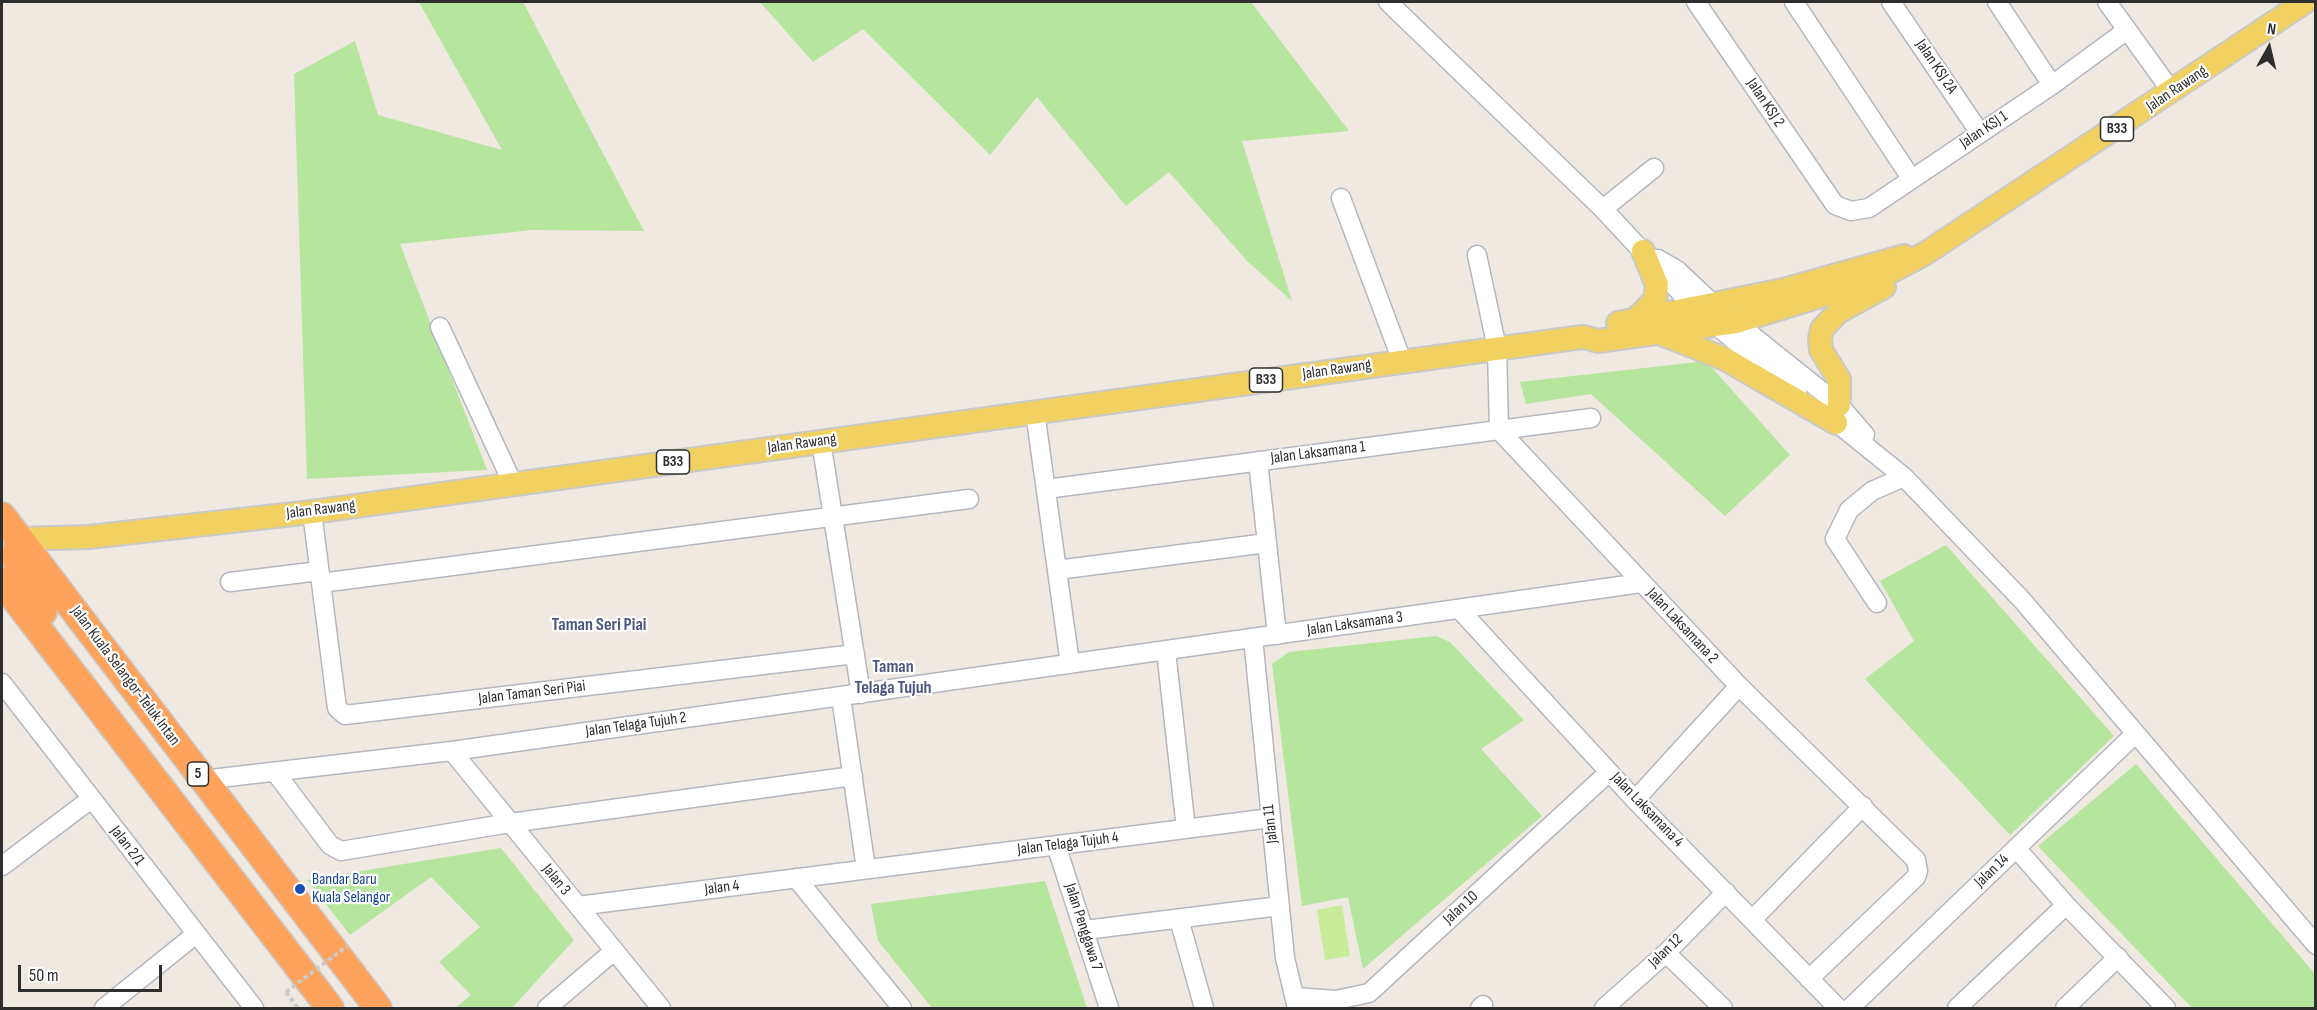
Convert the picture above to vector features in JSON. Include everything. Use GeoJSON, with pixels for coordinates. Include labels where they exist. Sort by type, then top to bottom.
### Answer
{"type":"FeatureCollection","features":[{"type":"Feature","properties":{"kind":"highway","name":"Jalan Kuala Selangor-Teluk Intan"},"geometry":{"type":"LineString","coordinates":[[2,516],[10,537],[378,1008]]}},
{"type":"Feature","properties":{"kind":"highway"},"geometry":{"type":"LineString","coordinates":[[10,537],[19,570],[32,597],[74,653],[119,734]]}},
{"type":"Feature","properties":{"kind":"highway","name":"5"},"geometry":{"type":"LineString","coordinates":[[2,582],[330,1008]]}},
{"type":"Feature","properties":{"kind":"main road","name":"Jalan Rawang"},"geometry":{"type":"LineString","coordinates":[[10,537],[89,537],[312,512],[1497,348],[1584,337],[1598,341],[1661,333],[1783,290],[1887,259],[1926,253],[2172,92],[2282,8],[2305,2]]}},
{"type":"Feature","properties":{"kind":"main road"},"geometry":{"type":"LineString","coordinates":[[1635,321],[1655,300],[1657,285],[1643,251]]}},
{"type":"Feature","properties":{"kind":"main road"},"geometry":{"type":"LineString","coordinates":[[1661,333],[1725,359],[1838,414],[1839,378],[1821,350],[1822,329],[1838,312],[1914,270],[1926,253]]}},
{"type":"Feature","properties":{"kind":"main road","name":"Jalan Rawang"},"geometry":{"type":"LineString","coordinates":[[1584,337],[1596,327],[1635,321],[1715,315]]}},
{"type":"Feature","properties":{"kind":"street"},"geometry":{"type":"LineString","coordinates":[[1388,2],[1602,208],[1643,251],[1715,315],[1838,414],[1900,474],[2022,600],[2316,945]]}},
{"type":"Feature","properties":{"kind":"street","name":"Jalan KSJ 2"},"geometry":{"type":"LineString","coordinates":[[1696,2],[1835,205]]}},
{"type":"Feature","properties":{"kind":"street"},"geometry":{"type":"LineString","coordinates":[[1794,2],[1911,178]]}},
{"type":"Feature","properties":{"kind":"street","name":"Jalan KSJ 2A"},"geometry":{"type":"LineString","coordinates":[[1891,2],[1980,133]]}},
{"type":"Feature","properties":{"kind":"street"},"geometry":{"type":"LineString","coordinates":[[1997,2],[2052,84]]}},
{"type":"Feature","properties":{"kind":"street"},"geometry":{"type":"LineString","coordinates":[[2108,2],[2172,92]]}},
{"type":"Feature","properties":{"kind":"street","name":"Jalan KSJ 1"},"geometry":{"type":"LineString","coordinates":[[1835,205],[1842,210],[1860,211],[1980,133],[2127,30]]}},
{"type":"Feature","properties":{"kind":"street"},"geometry":{"type":"LineString","coordinates":[[1602,208],[1654,168]]}},
{"type":"Feature","properties":{"kind":"street"},"geometry":{"type":"LineString","coordinates":[[1341,198],[1402,361]]}},
{"type":"Feature","properties":{"kind":"street"},"geometry":{"type":"LineString","coordinates":[[1477,255],[1497,348],[1499,430]]}},
{"type":"Feature","properties":{"kind":"street"},"geometry":{"type":"LineString","coordinates":[[440,327],[513,484]]}},
{"type":"Feature","properties":{"kind":"street"},"geometry":{"type":"LineString","coordinates":[[1035,412],[1070,664]]}},
{"type":"Feature","properties":{"kind":"street","name":"Jalan Laksamana 1"},"geometry":{"type":"LineString","coordinates":[[1046,489],[1591,418]]}},
{"type":"Feature","properties":{"kind":"street","name":"Jalan Laksamana 2"},"geometry":{"type":"LineString","coordinates":[[1499,430],[1739,686],[1863,806],[1916,861],[1918,871],[1916,877],[1809,979]]}},
{"type":"Feature","properties":{"kind":"street"},"geometry":{"type":"LineString","coordinates":[[821,441],[861,694]]}},
{"type":"Feature","properties":{"kind":"street"},"geometry":{"type":"LineString","coordinates":[[1258,461],[1277,635]]}},
{"type":"Feature","properties":{"kind":"street"},"geometry":{"type":"LineString","coordinates":[[1877,603],[1835,539],[1849,510],[1900,474]]}},
{"type":"Feature","properties":{"kind":"street"},"geometry":{"type":"LineString","coordinates":[[230,582],[320,577],[969,499]]}},
{"type":"Feature","properties":{"kind":"street","name":"Jalan Taman Seri Piai"},"geometry":{"type":"LineString","coordinates":[[312,512],[337,708],[345,715],[855,654]]}},
{"type":"Feature","properties":{"kind":"street"},"geometry":{"type":"LineString","coordinates":[[1057,570],[1267,543]]}},
{"type":"Feature","properties":{"kind":"street","name":"Jalan Laksamana 3"},"geometry":{"type":"LineString","coordinates":[[1070,664],[1641,583]]}},
{"type":"Feature","properties":{"kind":"street","name":"Jalan Laksamana 4"},"geometry":{"type":"LineString","coordinates":[[1459,609],[1635,800],[1838,1008]]}},
{"type":"Feature","properties":{"kind":"street","name":"Jalan 11"},"geometry":{"type":"LineString","coordinates":[[1253,638],[1285,958],[1296,1003]]}},
{"type":"Feature","properties":{"kind":"street"},"geometry":{"type":"LineString","coordinates":[[1166,651],[1186,829]]}},
{"type":"Feature","properties":{"kind":"street","name":"Jalan Telaga Tujuh 2"},"geometry":{"type":"LineString","coordinates":[[202,780],[452,751],[1070,664]]}},
{"type":"Feature","properties":{"kind":"street","name":"Jalan 2/1"},"geometry":{"type":"LineString","coordinates":[[2,683],[254,1008]]}},
{"type":"Feature","properties":{"kind":"street"},"geometry":{"type":"LineString","coordinates":[[1635,800],[1739,686]]}},
{"type":"Feature","properties":{"kind":"street"},"geometry":{"type":"LineString","coordinates":[[842,697],[866,869]]}},
{"type":"Feature","properties":{"kind":"street","name":"Jalan 14"},"geometry":{"type":"LineString","coordinates":[[1858,1006],[2016,848],[2135,734]]}},
{"type":"Feature","properties":{"kind":"street","name":"Jalan 3"},"geometry":{"type":"LineString","coordinates":[[452,751],[661,1008]]}},
{"type":"Feature","properties":{"kind":"street","name":"Jalan 10"},"geometry":{"type":"LineString","coordinates":[[1296,1003],[1336,1000],[1369,993],[1609,771]]}},
{"type":"Feature","properties":{"kind":"street"},"geometry":{"type":"LineString","coordinates":[[275,772],[330,845],[341,851],[510,823],[853,776]]}},
{"type":"Feature","properties":{"kind":"street"},"geometry":{"type":"LineString","coordinates":[[2,866],[91,799]]}},
{"type":"Feature","properties":{"kind":"street"},"geometry":{"type":"LineString","coordinates":[[1752,921],[1863,806]]}},
{"type":"Feature","properties":{"kind":"street","name":"Jalan Telaga Tujuh 4"},"geometry":{"type":"LineString","coordinates":[[866,869],[1270,818]]}},
{"type":"Feature","properties":{"kind":"street","name":"Jalan Penggawa 7"},"geometry":{"type":"LineString","coordinates":[[1056,845],[1109,1008]]}},
{"type":"Feature","properties":{"kind":"street"},"geometry":{"type":"LineString","coordinates":[[2016,848],[2066,905],[2166,1008]]}},
{"type":"Feature","properties":{"kind":"street","name":"Jalan 4"},"geometry":{"type":"LineString","coordinates":[[578,906],[866,869]]}},
{"type":"Feature","properties":{"kind":"street"},"geometry":{"type":"LineString","coordinates":[[796,878],[902,1008]]}},
{"type":"Feature","properties":{"kind":"street","name":"Jalan 12"},"geometry":{"type":"LineString","coordinates":[[1604,1008],[1666,952],[1726,892]]}},
{"type":"Feature","properties":{"kind":"street"},"geometry":{"type":"LineString","coordinates":[[1957,1008],[2066,905]]}},
{"type":"Feature","properties":{"kind":"street"},"geometry":{"type":"LineString","coordinates":[[1085,930],[1280,906]]}},
{"type":"Feature","properties":{"kind":"street"},"geometry":{"type":"LineString","coordinates":[[1179,919],[1204,1008]]}},
{"type":"Feature","properties":{"kind":"street"},"geometry":{"type":"LineString","coordinates":[[104,1008],[196,934]]}},
{"type":"Feature","properties":{"kind":"street"},"geometry":{"type":"LineString","coordinates":[[547,1008],[614,951]]}},
{"type":"Feature","properties":{"kind":"street"},"geometry":{"type":"LineString","coordinates":[[1666,952],[1723,1008]]}},
{"type":"Feature","properties":{"kind":"street"},"geometry":{"type":"LineString","coordinates":[[2065,1008],[2118,957]]}},
{"type":"Feature","properties":{"kind":"path"},"geometry":{"type":"LineString","coordinates":[[298,1008],[286,992],[347,946]]}},
{"type":"Feature","properties":{"kind":"green space"},"geometry":{"type":"Polygon","coordinates":[[[419,2],[523,2],[644,231],[532,230],[400,244],[487,470],[307,479],[294,74],[355,41],[378,115],[502,150],[419,2]]]}},
{"type":"Feature","properties":{"kind":"green space"},"geometry":{"type":"Polygon","coordinates":[[[760,2],[1251,2],[1349,131],[1242,141],[1292,301],[1247,261],[1169,172],[1126,206],[1037,97],[990,155],[863,29],[813,62],[760,2]]]}},
{"type":"Feature","properties":{"kind":"green space"},"geometry":{"type":"Polygon","coordinates":[[[1706,361],[1790,455],[1725,516],[1591,394],[1526,404],[1520,382],[1706,361]]]}},
{"type":"Feature","properties":{"kind":"green space"},"geometry":{"type":"Polygon","coordinates":[[[1946,545],[2114,736],[2010,835],[1865,679],[1914,641],[1880,581],[1946,545]]]}},
{"type":"Feature","properties":{"kind":"green space"},"geometry":{"type":"Polygon","coordinates":[[[1436,636],[1450,642],[1524,720],[1481,749],[1542,816],[1363,969],[1348,897],[1302,906],[1272,664],[1289,652],[1436,636]]]}},
{"type":"Feature","properties":{"kind":"green space"},"geometry":{"type":"Polygon","coordinates":[[[2136,764],[2315,974],[2315,1008],[2192,1008],[2038,846],[2136,764]]]}},
{"type":"Feature","properties":{"kind":"green space"},"geometry":{"type":"Polygon","coordinates":[[[501,848],[574,940],[512,1008],[455,1008],[471,995],[439,962],[480,927],[431,877],[350,935],[307,880],[501,848]]]}},
{"type":"Feature","properties":{"kind":"green space"},"geometry":{"type":"Polygon","coordinates":[[[1045,881],[1087,1008],[932,1008],[878,941],[871,904],[1045,881]]]}},
{"type":"Feature","properties":{"kind":"green space"},"geometry":{"type":"Polygon","coordinates":[[[1342,905],[1350,956],[1325,960],[1317,910],[1342,905]]]}},
{"type":"Feature","properties":{"kind":"place","name":"Bandar Baru Kuala Selangor"},"geometry":{"type":"Point","coordinates":[300,889]}},
{"type":"Feature","properties":{"kind":"district","name":"Taman Seri Piai"},"geometry":{"type":"Point","coordinates":[599,625]}},
{"type":"Feature","properties":{"kind":"district","name":"Taman Telaga Tujuh"},"geometry":{"type":"Point","coordinates":[893,677]}}]}
